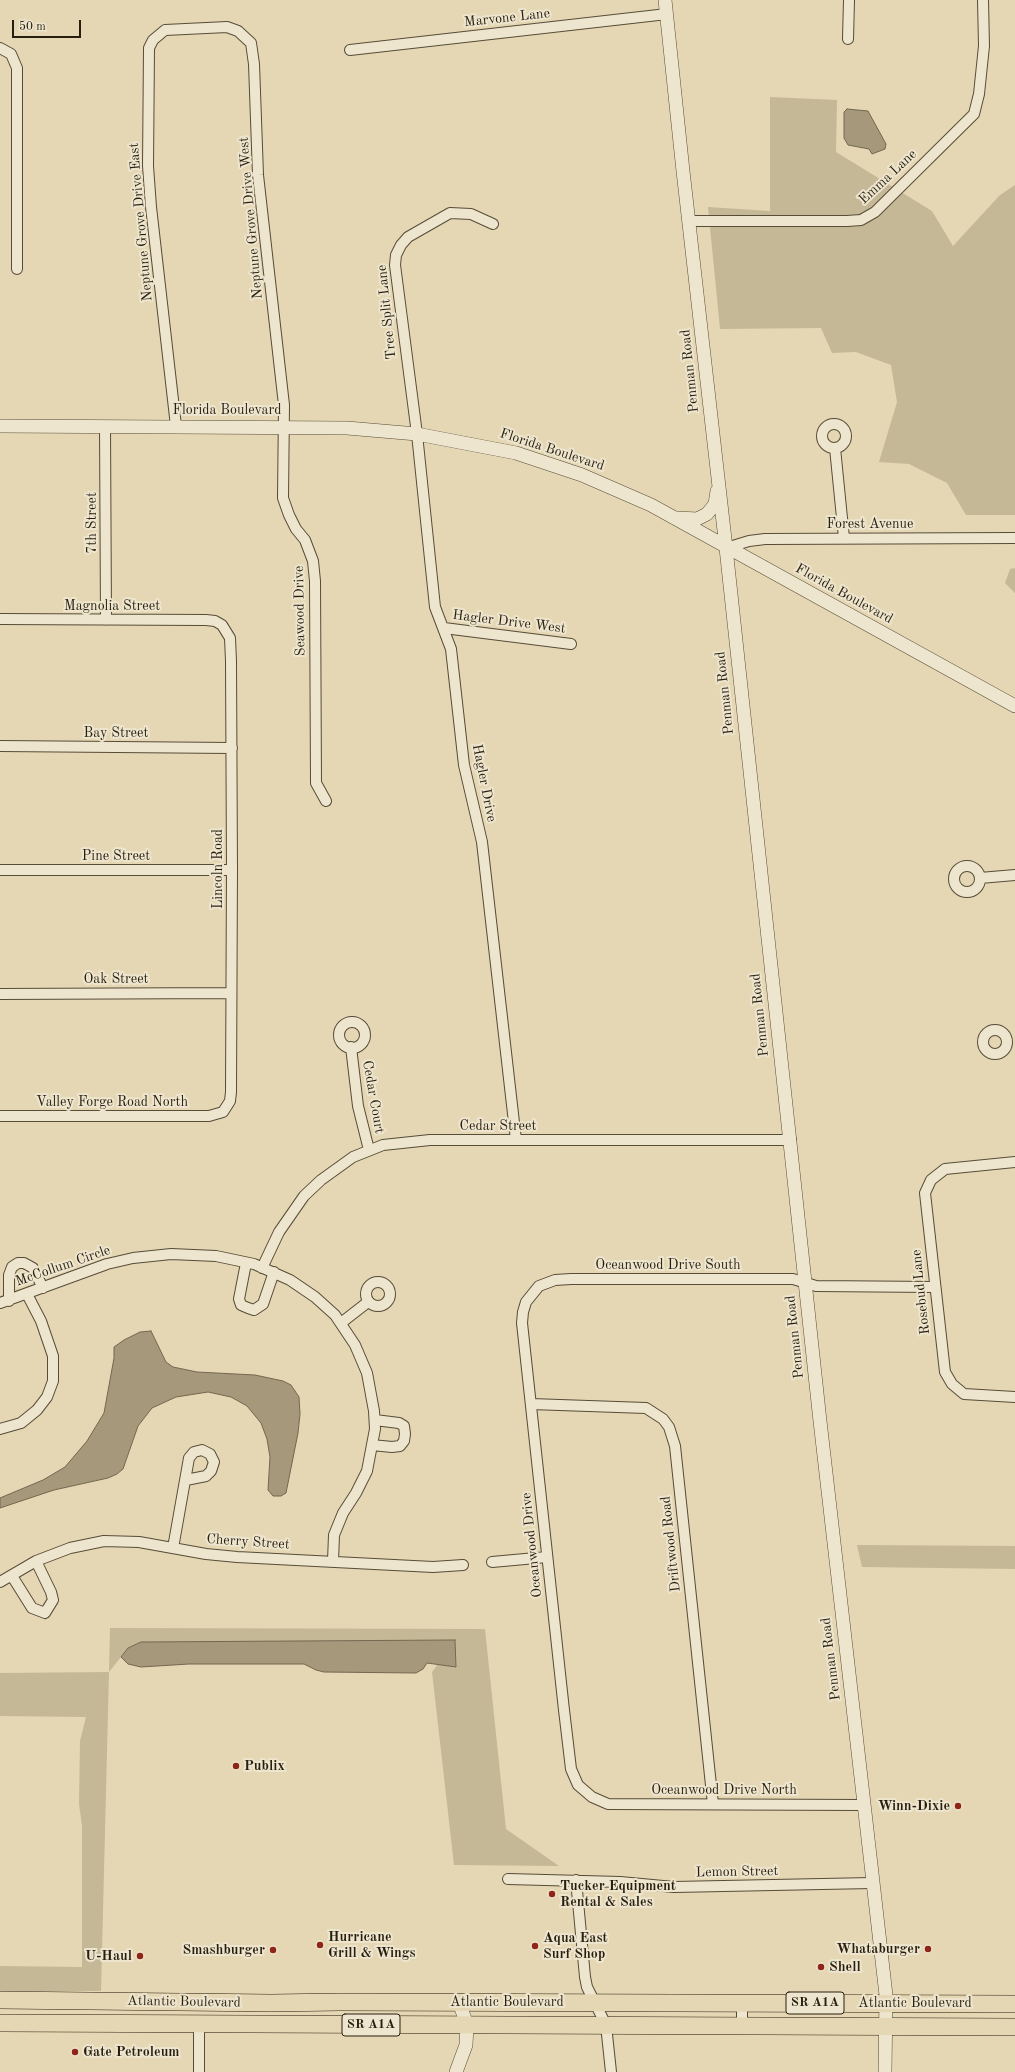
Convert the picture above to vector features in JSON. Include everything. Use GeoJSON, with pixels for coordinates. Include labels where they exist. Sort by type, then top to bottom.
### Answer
{"type":"FeatureCollection","features":[{"type":"Feature","properties":{"kind":"highway","name":"Atlantic Boulevard"},"geometry":{"type":"LineString","coordinates":[[0,2000],[201,2001],[271,2003],[594,2002],[1015,2004]]}},
{"type":"Feature","properties":{"kind":"highway"},"geometry":{"type":"LineString","coordinates":[[131,2024],[136,2018],[185,2015],[193,2011],[201,2001]]}},
{"type":"Feature","properties":{"kind":"highway"},"geometry":{"type":"LineString","coordinates":[[199,2024],[202,2017],[207,2012],[214,2009],[271,2003]]}},
{"type":"Feature","properties":{"kind":"highway","name":"Atlantic Boulevard"},"geometry":{"type":"LineString","coordinates":[[0,2023],[1015,2027]]}},
{"type":"Feature","properties":{"kind":"street","name":"Penman Road"},"geometry":{"type":"LineString","coordinates":[[665,0],[863,1805],[887,2003],[886,2072]]}},
{"type":"Feature","properties":{"kind":"street"},"geometry":{"type":"LineString","coordinates":[[848,39],[849,0]]}},
{"type":"Feature","properties":{"kind":"street","name":"Emma Lane"},"geometry":{"type":"LineString","coordinates":[[689,221],[847,221],[861,220],[875,212],[974,114],[979,94],[984,46],[982,0]]}},
{"type":"Feature","properties":{"kind":"street","name":"Marvone Lane"},"geometry":{"type":"LineString","coordinates":[[350,50],[667,14]]}},
{"type":"Feature","properties":{"kind":"street","name":"Neptune Grove Drive West"},"geometry":{"type":"LineString","coordinates":[[197,28],[227,27],[242,34],[251,43],[254,64],[258,175],[284,405],[284,426]]}},
{"type":"Feature","properties":{"kind":"street","name":"Neptune Grove Drive East"},"geometry":{"type":"LineString","coordinates":[[176,426],[151,207],[148,166],[148,61],[149,48],[160,33],[170,29],[197,28]]}},
{"type":"Feature","properties":{"kind":"street"},"geometry":{"type":"LineString","coordinates":[[0,48],[11,54],[17,68],[17,270]]}},
{"type":"Feature","properties":{"kind":"street","name":"Tree Split Lane"},"geometry":{"type":"LineString","coordinates":[[417,434],[396,279],[396,255],[401,245],[408,237],[450,213],[471,214],[493,224]]}},
{"type":"Feature","properties":{"kind":"street","name":"Florida Boulevard"},"geometry":{"type":"LineString","coordinates":[[0,426],[284,426],[347,428],[417,434],[499,449],[536,459],[614,488],[674,518],[1015,706]]}},
{"type":"Feature","properties":{"kind":"street","name":"7th Street"},"geometry":{"type":"LineString","coordinates":[[105,426],[106,620]]}},
{"type":"Feature","properties":{"kind":"street","name":"Seawood Drive"},"geometry":{"type":"LineString","coordinates":[[284,426],[283,498],[288,515],[296,529],[305,540],[313,561],[315,581],[316,783],[326,801]]}},
{"type":"Feature","properties":{"kind":"street","name":"Hagler Drive"},"geometry":{"type":"LineString","coordinates":[[417,434],[435,607],[451,649],[467,781],[483,850],[516,1140]]}},
{"type":"Feature","properties":{"kind":"street"},"geometry":{"type":"LineString","coordinates":[[836,448],[844,538]]}},
{"type":"Feature","properties":{"kind":"street"},"geometry":{"type":"LineString","coordinates":[[674,518],[697,519],[707,514],[715,504],[718,479]]}},
{"type":"Feature","properties":{"kind":"street","name":"Forest Avenue"},"geometry":{"type":"LineString","coordinates":[[726,548],[749,541],[765,539],[1015,538]]}},
{"type":"Feature","properties":{"kind":"street","name":"Magnolia Street"},"geometry":{"type":"LineString","coordinates":[[0,619],[206,620],[215,621],[222,626]]}},
{"type":"Feature","properties":{"kind":"street","name":"Lincoln Road"},"geometry":{"type":"LineString","coordinates":[[222,626],[230,638],[232,748],[231,1092],[230,1101],[223,1112]]}},
{"type":"Feature","properties":{"kind":"street","name":"Hagler Drive West"},"geometry":{"type":"LineString","coordinates":[[444,628],[571,644]]}},
{"type":"Feature","properties":{"kind":"street","name":"Bay Street"},"geometry":{"type":"LineString","coordinates":[[0,746],[232,748]]}},
{"type":"Feature","properties":{"kind":"street","name":"Pine Street"},"geometry":{"type":"LineString","coordinates":[[0,870],[232,870]]}},
{"type":"Feature","properties":{"kind":"street"},"geometry":{"type":"LineString","coordinates":[[980,878],[1015,875]]}},
{"type":"Feature","properties":{"kind":"street","name":"Oak Street"},"geometry":{"type":"LineString","coordinates":[[0,994],[231,993]]}},
{"type":"Feature","properties":{"kind":"street","name":"Cedar Court"},"geometry":{"type":"LineString","coordinates":[[351,1047],[358,1106],[369,1150]]}},
{"type":"Feature","properties":{"kind":"street","name":"Valley Forge Road North"},"geometry":{"type":"LineString","coordinates":[[0,1116],[209,1116],[223,1112]]}},
{"type":"Feature","properties":{"kind":"street","name":"Cedar Street"},"geometry":{"type":"LineString","coordinates":[[262,1268],[278,1232],[304,1196],[332,1171],[353,1157],[369,1150],[407,1142],[516,1140],[791,1140]]}},
{"type":"Feature","properties":{"kind":"street","name":"Rosebud Lane"},"geometry":{"type":"LineString","coordinates":[[1015,1162],[945,1169],[931,1180],[926,1188],[925,1200],[945,1372],[957,1389],[972,1395],[1015,1397]]}},
{"type":"Feature","properties":{"kind":"street","name":"McCollum Circle"},"geometry":{"type":"LineString","coordinates":[[4,1302],[81,1272],[133,1258],[163,1255],[216,1256],[246,1262],[274,1272],[290,1280],[315,1297],[341,1323],[362,1359],[371,1387],[374,1420],[372,1445],[367,1470],[356,1493],[343,1513],[334,1535],[333,1561]]}},
{"type":"Feature","properties":{"kind":"street"},"geometry":{"type":"LineString","coordinates":[[246,1262],[239,1299],[241,1305],[248,1308],[254,1310],[263,1304],[274,1272]]}},
{"type":"Feature","properties":{"kind":"street"},"geometry":{"type":"LineString","coordinates":[[4,1302],[9,1275],[12,1267],[18,1263],[24,1263],[33,1268],[43,1288]]}},
{"type":"Feature","properties":{"kind":"street","name":"Oceanwood Drive South"},"geometry":{"type":"LineString","coordinates":[[533,1292],[539,1286],[555,1280],[572,1279],[793,1279],[816,1286],[934,1287]]}},
{"type":"Feature","properties":{"kind":"street","name":"Oceanwood Drive"},"geometry":{"type":"LineString","coordinates":[[533,1292],[526,1302],[522,1323],[571,1768],[578,1785],[586,1794]]}},
{"type":"Feature","properties":{"kind":"street"},"geometry":{"type":"LineString","coordinates":[[0,1429],[20,1423],[37,1410],[47,1397],[53,1381],[53,1356],[41,1321],[27,1294]]}},
{"type":"Feature","properties":{"kind":"street"},"geometry":{"type":"LineString","coordinates":[[341,1323],[368,1302]]}},
{"type":"Feature","properties":{"kind":"street","name":"Driftwood Road"},"geometry":{"type":"LineString","coordinates":[[531,1404],[646,1408],[663,1419],[669,1427],[675,1446],[713,1804]]}},
{"type":"Feature","properties":{"kind":"street"},"geometry":{"type":"LineString","coordinates":[[372,1445],[392,1447],[400,1446],[404,1441],[405,1434],[404,1426],[399,1423],[374,1420]]}},
{"type":"Feature","properties":{"kind":"street"},"geometry":{"type":"LineString","coordinates":[[173,1548],[186,1480]]}},
{"type":"Feature","properties":{"kind":"street","name":"Cherry Street"},"geometry":{"type":"LineString","coordinates":[[0,1582],[36,1561],[70,1548],[104,1541],[139,1542],[237,1557],[433,1567],[462,1565]]}},
{"type":"Feature","properties":{"kind":"street"},"geometry":{"type":"LineString","coordinates":[[492,1562],[547,1557]]}},
{"type":"Feature","properties":{"kind":"street"},"geometry":{"type":"LineString","coordinates":[[12,1576],[32,1608],[45,1613],[53,1600],[51,1592],[36,1561]]}},
{"type":"Feature","properties":{"kind":"street","name":"Oceanwood Drive North"},"geometry":{"type":"LineString","coordinates":[[586,1794],[608,1804],[863,1805]]}},
{"type":"Feature","properties":{"kind":"street","name":"Lemon Street"},"geometry":{"type":"LineString","coordinates":[[508,1880],[576,1880],[674,1887],[872,1883]]}},
{"type":"Feature","properties":{"kind":"street"},"geometry":{"type":"LineString","coordinates":[[576,1880],[585,1977],[587,1987],[606,2025],[611,2072]]}},
{"type":"Feature","properties":{"kind":"street"},"geometry":{"type":"LineString","coordinates":[[456,2072],[466,2045],[467,2025],[459,2002]]}},
{"type":"Feature","properties":{"kind":"street"},"geometry":{"type":"LineString","coordinates":[[742,2003],[742,2026]]}},
{"type":"Feature","properties":{"kind":"street"},"geometry":{"type":"LineString","coordinates":[[199,2024],[199,2072]]}},
{"type":"Feature","properties":{"kind":"shaded area"},"geometry":{"type":"Polygon","coordinates":[[[770,97],[837,100],[836,152],[932,211],[953,246],[1000,195],[1015,185],[1015,515],[966,515],[947,483],[909,464],[879,462],[897,402],[891,365],[856,352],[832,353],[821,328],[720,329],[708,207],[770,211],[770,97]]]}},
{"type":"Feature","properties":{"kind":"shaded area"},"geometry":{"type":"Polygon","coordinates":[[[847,109],[868,111],[886,144],[885,149],[872,154],[869,149],[848,145],[844,138],[844,112],[847,109]]]}},
{"type":"Feature","properties":{"kind":"shaded area"},"geometry":{"type":"Polygon","coordinates":[[[1015,568],[1015,593],[1005,583],[1010,569],[1015,568]]]}},
{"type":"Feature","properties":{"kind":"shaded area"},"geometry":{"type":"Polygon","coordinates":[[[151,1331],[166,1362],[173,1367],[197,1372],[255,1375],[283,1381],[291,1385],[299,1397],[300,1414],[298,1433],[286,1493],[281,1496],[273,1496],[268,1490],[270,1457],[267,1439],[261,1423],[247,1406],[231,1397],[208,1392],[176,1397],[152,1408],[138,1426],[123,1469],[117,1474],[108,1478],[54,1490],[0,1508],[0,1498],[43,1480],[65,1467],[87,1441],[104,1413],[114,1358],[114,1347],[140,1332],[151,1331]]]}},
{"type":"Feature","properties":{"kind":"shaded area"},"geometry":{"type":"Polygon","coordinates":[[[857,1545],[1015,1546],[1015,1569],[862,1567],[857,1545]]]}},
{"type":"Feature","properties":{"kind":"shaded area"},"geometry":{"type":"Polygon","coordinates":[[[110,1628],[485,1629],[506,1829],[559,1866],[454,1865],[432,1672],[438,1664],[456,1666],[455,1640],[141,1642],[128,1648],[109,1672],[110,1628]]]}},
{"type":"Feature","properties":{"kind":"shaded area"},"geometry":{"type":"Polygon","coordinates":[[[455,1640],[456,1667],[427,1663],[423,1669],[416,1673],[324,1672],[304,1664],[189,1664],[141,1667],[128,1664],[121,1657],[128,1648],[141,1642],[455,1640]]]}},
{"type":"Feature","properties":{"kind":"shaded area"},"geometry":{"type":"Polygon","coordinates":[[[109,1672],[101,1991],[0,1991],[0,1966],[82,1967],[82,1826],[79,1804],[80,1741],[86,1717],[0,1716],[0,1673],[109,1672]]]}},
{"type":"Feature","properties":{"kind":"place","name":"Publix"},"geometry":{"type":"Point","coordinates":[236,1766]}},
{"type":"Feature","properties":{"kind":"place","name":"Winn-Dixie"},"geometry":{"type":"Point","coordinates":[958,1806]}},
{"type":"Feature","properties":{"kind":"place","name":"Tucker Equipment Rental & Sales"},"geometry":{"type":"Point","coordinates":[552,1894]}},
{"type":"Feature","properties":{"kind":"place","name":"Hurricane Grill & Wings"},"geometry":{"type":"Point","coordinates":[320,1945]}},
{"type":"Feature","properties":{"kind":"place","name":"Aqua East Surf Shop"},"geometry":{"type":"Point","coordinates":[535,1946]}},
{"type":"Feature","properties":{"kind":"place","name":"Whataburger"},"geometry":{"type":"Point","coordinates":[928,1949]}},
{"type":"Feature","properties":{"kind":"place","name":"Smashburger"},"geometry":{"type":"Point","coordinates":[273,1950]}},
{"type":"Feature","properties":{"kind":"place","name":"U-Haul"},"geometry":{"type":"Point","coordinates":[140,1956]}},
{"type":"Feature","properties":{"kind":"place","name":"Shell"},"geometry":{"type":"Point","coordinates":[821,1967]}},
{"type":"Feature","properties":{"kind":"place","name":"Gate Petroleum"},"geometry":{"type":"Point","coordinates":[75,2052]}}]}
